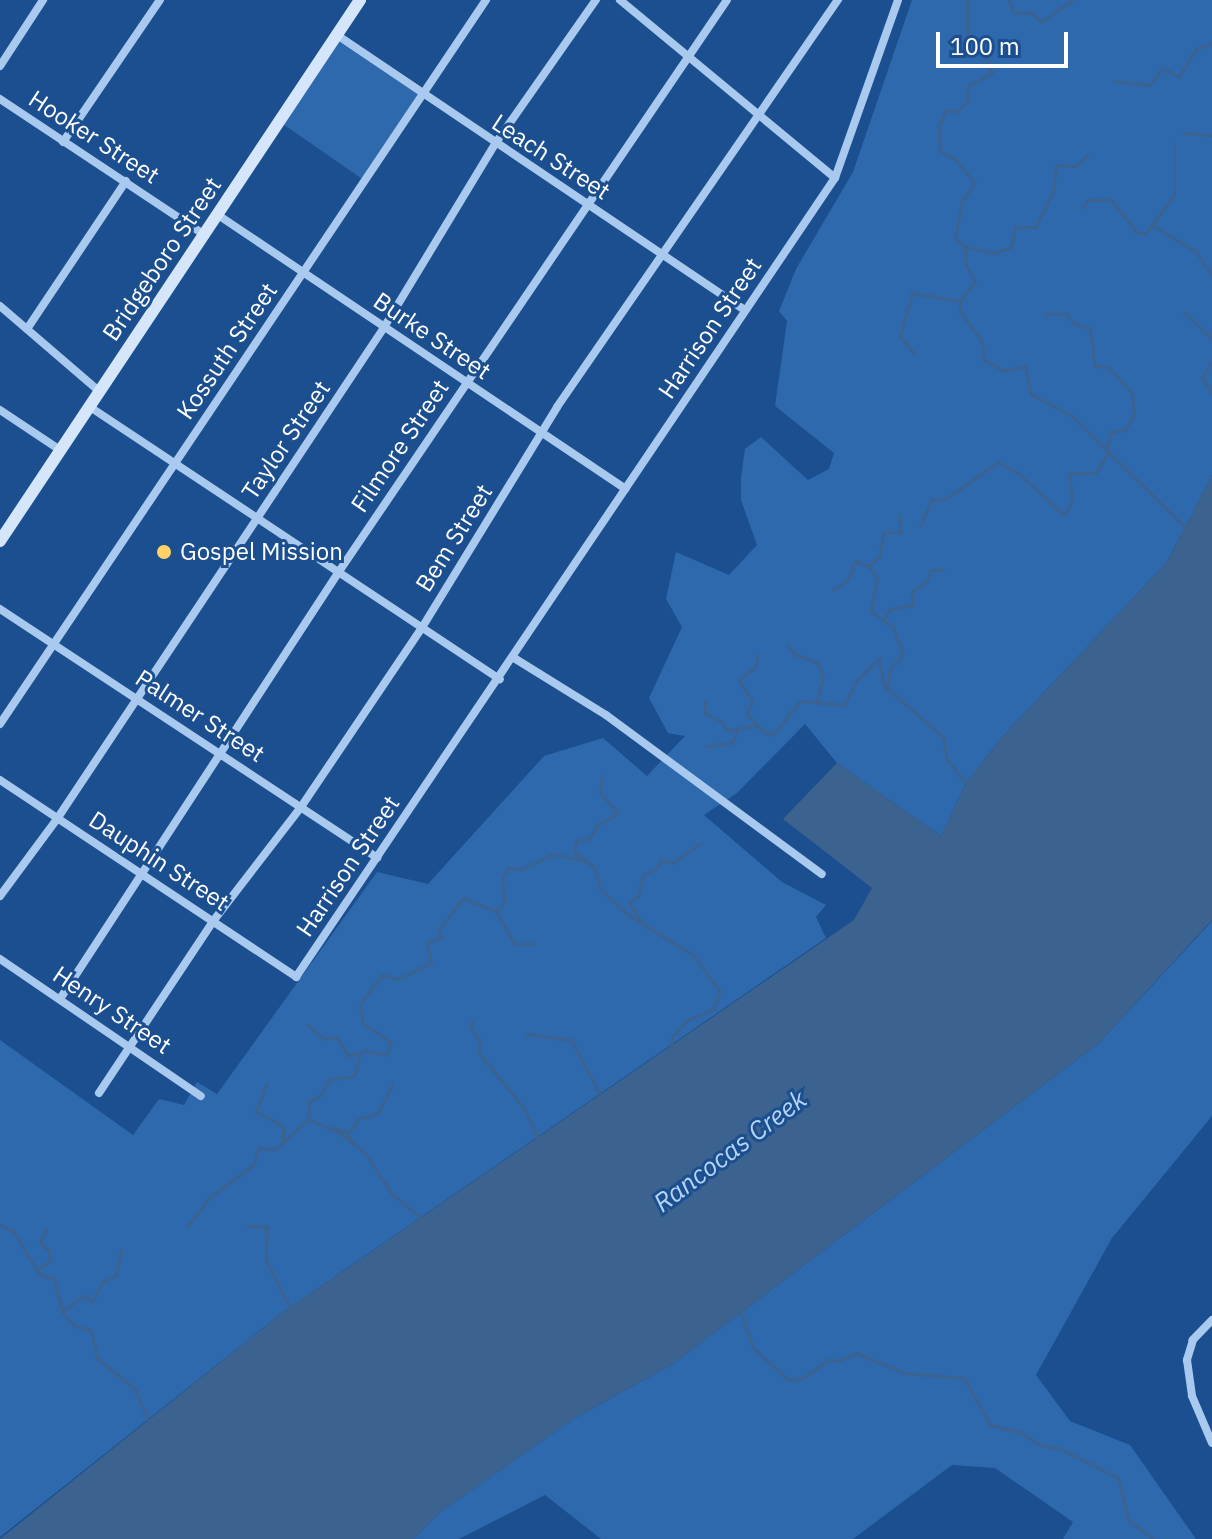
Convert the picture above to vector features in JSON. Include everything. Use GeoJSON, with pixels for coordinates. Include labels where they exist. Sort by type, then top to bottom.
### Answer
{"type":"FeatureCollection","features":[{"type":"Feature","properties":{"kind":"main road","name":"Bridgeboro Street"},"geometry":{"type":"LineString","coordinates":[[0,541],[360,0]]}},
{"type":"Feature","properties":{"kind":"street"},"geometry":{"type":"LineString","coordinates":[[0,66],[43,0]]}},
{"type":"Feature","properties":{"kind":"street"},"geometry":{"type":"LineString","coordinates":[[63,142],[160,0]]}},
{"type":"Feature","properties":{"kind":"street","name":"Kossuth Street"},"geometry":{"type":"LineString","coordinates":[[0,724],[486,0]]}},
{"type":"Feature","properties":{"kind":"street","name":"Taylor Street"},"geometry":{"type":"LineString","coordinates":[[0,896],[57,819],[259,517],[383,329],[495,144],[596,0]]}},
{"type":"Feature","properties":{"kind":"street"},"geometry":{"type":"LineString","coordinates":[[620,0],[835,178]]}},
{"type":"Feature","properties":{"kind":"street","name":"Filmore Street"},"geometry":{"type":"LineString","coordinates":[[60,999],[223,754],[340,570],[465,384],[590,207],[727,0]]}},
{"type":"Feature","properties":{"kind":"street","name":"Bem Street"},"geometry":{"type":"LineString","coordinates":[[99,1093],[214,920],[301,807],[423,626],[544,431],[660,253],[761,117],[838,0]]}},
{"type":"Feature","properties":{"kind":"street","name":"Harrison Street"},"geometry":{"type":"LineString","coordinates":[[296,977],[500,679],[835,178],[898,0]]}},
{"type":"Feature","properties":{"kind":"street","name":"Leach Street"},"geometry":{"type":"LineString","coordinates":[[337,35],[745,310]]}},
{"type":"Feature","properties":{"kind":"street","name":"Hooker Street"},"geometry":{"type":"LineString","coordinates":[[0,99],[205,235]]}},
{"type":"Feature","properties":{"kind":"street"},"geometry":{"type":"LineString","coordinates":[[27,329],[126,181]]}},
{"type":"Feature","properties":{"kind":"street","name":"Burke Street"},"geometry":{"type":"LineString","coordinates":[[218,215],[465,384],[544,431],[625,489]]}},
{"type":"Feature","properties":{"kind":"street"},"geometry":{"type":"LineString","coordinates":[[0,306],[100,392]]}},
{"type":"Feature","properties":{"kind":"street"},"geometry":{"type":"LineString","coordinates":[[90,407],[500,679]]}},
{"type":"Feature","properties":{"kind":"street"},"geometry":{"type":"LineString","coordinates":[[0,410],[60,450]]}},
{"type":"Feature","properties":{"kind":"street","name":"Palmer Street"},"geometry":{"type":"LineString","coordinates":[[0,609],[57,643],[136,700],[223,754],[377,858]]}},
{"type":"Feature","properties":{"kind":"street"},"geometry":{"type":"LineString","coordinates":[[514,658],[606,715],[822,874]]}},
{"type":"Feature","properties":{"kind":"street","name":"Dauphin Street"},"geometry":{"type":"LineString","coordinates":[[0,780],[144,872],[296,977]]}},
{"type":"Feature","properties":{"kind":"street","name":"Henry Street"},"geometry":{"type":"LineString","coordinates":[[0,959],[132,1046],[201,1096]]}},
{"type":"Feature","properties":{"kind":"street"},"geometry":{"type":"LineString","coordinates":[[1212,1320],[1193,1340],[1187,1360],[1192,1396],[1212,1443]]}},
{"type":"Feature","properties":{"kind":"shaded area"},"geometry":{"type":"Polygon","coordinates":[[[912,0],[1212,0],[1212,475],[1167,562],[1001,738],[966,783],[941,836],[837,763],[805,724],[737,793],[704,815],[782,882],[826,905],[816,917],[826,938],[282,1313],[0,1537],[0,1040],[133,1135],[159,1099],[184,1105],[197,1082],[217,1094],[377,872],[428,884],[544,756],[603,738],[647,776],[685,736],[668,733],[649,698],[682,627],[666,599],[676,552],[729,575],[757,545],[741,500],[741,477],[745,449],[761,437],[808,480],[829,469],[834,453],[775,406],[787,321],[779,311],[796,269],[853,172],[912,0]]]}},
{"type":"Feature","properties":{"kind":"shaded area"},"geometry":{"type":"Polygon","coordinates":[[[337,35],[422,95],[365,181],[280,122],[337,35]]]}},
{"type":"Feature","properties":{"kind":"shaded area"},"geometry":{"type":"Polygon","coordinates":[[[1212,921],[1212,1116],[1112,1238],[1036,1375],[1070,1421],[1130,1445],[1196,1539],[1063,1539],[1073,1522],[995,1468],[952,1465],[853,1539],[601,1539],[545,1495],[459,1539],[414,1539],[439,1513],[575,1418],[673,1364],[1099,1043],[1212,921]]]}},
{"type":"Feature","properties":{"kind":"water","name":"Rancocas Creek"},"geometry":{"type":"Polygon","coordinates":[[[1212,475],[1212,920],[1099,1043],[673,1364],[575,1418],[439,1513],[414,1539],[0,1539],[282,1313],[854,920],[872,888],[783,819],[837,763],[941,836],[966,783],[1001,738],[1167,562],[1212,475]]]}},
{"type":"Feature","properties":{"kind":"waterway"},"geometry":{"type":"LineString","coordinates":[[967,0],[967,34],[981,43],[992,73],[969,85],[966,103],[957,111],[945,111],[939,126],[940,151],[955,159],[975,183],[962,200],[955,238],[965,247],[993,253],[1011,248],[1015,227],[1035,227],[1053,192],[1056,165],[1076,166],[1087,155]]}},
{"type":"Feature","properties":{"kind":"waterway"},"geometry":{"type":"LineString","coordinates":[[1009,0],[1013,12],[1031,13],[1041,22],[1073,0]]}},
{"type":"Feature","properties":{"kind":"waterway"},"geometry":{"type":"LineString","coordinates":[[1114,81],[1149,85],[1163,68],[1179,77],[1196,49],[1212,43]]}},
{"type":"Feature","properties":{"kind":"waterway"},"geometry":{"type":"LineString","coordinates":[[1184,133],[1212,135]]}},
{"type":"Feature","properties":{"kind":"waterway"},"geometry":{"type":"LineString","coordinates":[[1082,208],[1088,200],[1111,200],[1137,233],[1146,233],[1174,195],[1174,144]]}},
{"type":"Feature","properties":{"kind":"waterway"},"geometry":{"type":"LineString","coordinates":[[1154,226],[1196,252],[1212,277]]}},
{"type":"Feature","properties":{"kind":"waterway"},"geometry":{"type":"LineString","coordinates":[[965,247],[966,265],[975,282],[961,299],[960,312],[981,340],[984,360],[1004,371],[1025,366],[1031,394],[1072,416],[1185,527]]}},
{"type":"Feature","properties":{"kind":"waterway"},"geometry":{"type":"LineString","coordinates":[[915,354],[900,337],[912,293],[960,301]]}},
{"type":"Feature","properties":{"kind":"waterway"},"geometry":{"type":"LineString","coordinates":[[1184,312],[1212,339]]}},
{"type":"Feature","properties":{"kind":"waterway"},"geometry":{"type":"LineString","coordinates":[[1045,314],[1066,314],[1074,324],[1090,328],[1095,366],[1108,367],[1132,393],[1134,414],[1125,430],[1111,432],[1107,447]]}},
{"type":"Feature","properties":{"kind":"waterway"},"geometry":{"type":"LineString","coordinates":[[1212,361],[1202,378],[1212,392]]}},
{"type":"Feature","properties":{"kind":"waterway"},"geometry":{"type":"LineString","coordinates":[[920,526],[932,499],[944,500],[998,462],[1018,473],[1064,515],[1072,501],[1069,473],[1096,473],[1109,450]]}},
{"type":"Feature","properties":{"kind":"waterway"},"geometry":{"type":"LineString","coordinates":[[869,566],[879,557],[884,532],[901,532],[899,515]]}},
{"type":"Feature","properties":{"kind":"waterway"},"geometry":{"type":"LineString","coordinates":[[833,590],[848,580],[855,561],[869,566],[877,579],[871,611],[893,627],[903,654],[890,670],[887,690]]}},
{"type":"Feature","properties":{"kind":"waterway"},"geometry":{"type":"LineString","coordinates":[[884,619],[890,609],[913,605],[912,592],[926,582],[931,570],[943,570]]}},
{"type":"Feature","properties":{"kind":"waterway"},"geometry":{"type":"LineString","coordinates":[[788,645],[794,654],[818,663],[823,678],[817,701]]}},
{"type":"Feature","properties":{"kind":"waterway"},"geometry":{"type":"LineString","coordinates":[[757,655],[756,666],[739,680],[752,701],[747,714],[765,733],[773,735],[800,701],[844,705],[857,680],[879,658],[884,686],[943,737],[947,760],[968,785]]}},
{"type":"Feature","properties":{"kind":"waterway"},"geometry":{"type":"LineString","coordinates":[[705,701],[705,713],[722,722],[726,730],[756,726]]}},
{"type":"Feature","properties":{"kind":"waterway"},"geometry":{"type":"LineString","coordinates":[[706,746],[732,743],[737,730]]}},
{"type":"Feature","properties":{"kind":"waterway"},"geometry":{"type":"LineString","coordinates":[[602,776],[600,793],[618,813],[597,825],[590,838],[576,841],[574,852],[594,867],[600,889],[631,917],[693,955],[720,991],[713,1009],[686,1021],[672,1037],[671,1046]]}},
{"type":"Feature","properties":{"kind":"waterway"},"geometry":{"type":"LineString","coordinates":[[641,921],[629,903],[638,896],[643,875],[656,869],[661,860],[673,863],[701,843]]}},
{"type":"Feature","properties":{"kind":"waterway"},"geometry":{"type":"LineString","coordinates":[[496,911],[505,901],[502,879],[508,868],[522,869],[553,854],[585,861]]}},
{"type":"Feature","properties":{"kind":"waterway"},"geometry":{"type":"LineString","coordinates":[[307,1025],[324,1039],[337,1037],[348,1056],[366,1051],[386,1055],[391,1042],[363,1024],[360,1004],[382,975],[398,979],[431,963],[427,942],[441,938],[439,929],[463,898],[496,911],[514,944],[534,944]]}},
{"type":"Feature","properties":{"kind":"waterway"},"geometry":{"type":"LineString","coordinates":[[473,1020],[470,1027],[480,1041],[478,1052],[523,1107],[539,1140]]}},
{"type":"Feature","properties":{"kind":"waterway"},"geometry":{"type":"LineString","coordinates":[[526,1034],[571,1040],[600,1094]]}},
{"type":"Feature","properties":{"kind":"waterway"},"geometry":{"type":"LineString","coordinates":[[308,1118],[309,1101],[320,1096],[329,1080],[354,1076],[359,1057]]}},
{"type":"Feature","properties":{"kind":"waterway"},"geometry":{"type":"LineString","coordinates":[[267,1083],[256,1112],[283,1126],[283,1141]]}},
{"type":"Feature","properties":{"kind":"waterway"},"geometry":{"type":"LineString","coordinates":[[348,1134],[358,1119],[378,1113],[393,1084]]}},
{"type":"Feature","properties":{"kind":"waterway"},"geometry":{"type":"LineString","coordinates":[[308,1119],[341,1134],[365,1153],[392,1194],[423,1219]]}},
{"type":"Feature","properties":{"kind":"waterway"},"geometry":{"type":"LineString","coordinates":[[187,1227],[208,1199],[253,1165],[259,1148],[276,1149],[308,1119]]}},
{"type":"Feature","properties":{"kind":"waterway"},"geometry":{"type":"LineString","coordinates":[[330,1128],[346,1131],[351,1142]]}},
{"type":"Feature","properties":{"kind":"waterway"},"geometry":{"type":"LineString","coordinates":[[0,1225],[13,1231],[40,1275],[53,1278],[63,1313],[73,1325],[91,1331],[97,1358],[135,1389],[149,1422]]}},
{"type":"Feature","properties":{"kind":"waterway"},"geometry":{"type":"LineString","coordinates":[[247,1226],[267,1227],[266,1260],[291,1310]]}},
{"type":"Feature","properties":{"kind":"waterway"},"geometry":{"type":"LineString","coordinates":[[37,1270],[50,1261],[49,1251],[40,1242],[46,1229]]}},
{"type":"Feature","properties":{"kind":"waterway"},"geometry":{"type":"LineString","coordinates":[[64,1310],[83,1296],[92,1301],[103,1281],[116,1275],[121,1251]]}},
{"type":"Feature","properties":{"kind":"waterway"},"geometry":{"type":"LineString","coordinates":[[740,1310],[753,1348],[788,1380],[803,1378],[827,1360],[838,1361],[856,1353],[904,1373],[964,1378],[990,1425],[1020,1432],[1039,1445],[1059,1448],[1118,1478],[1129,1521],[1153,1539]]}},
{"type":"Feature","properties":{"kind":"place","name":"Gospel Mission"},"geometry":{"type":"Point","coordinates":[164,552]}}]}
